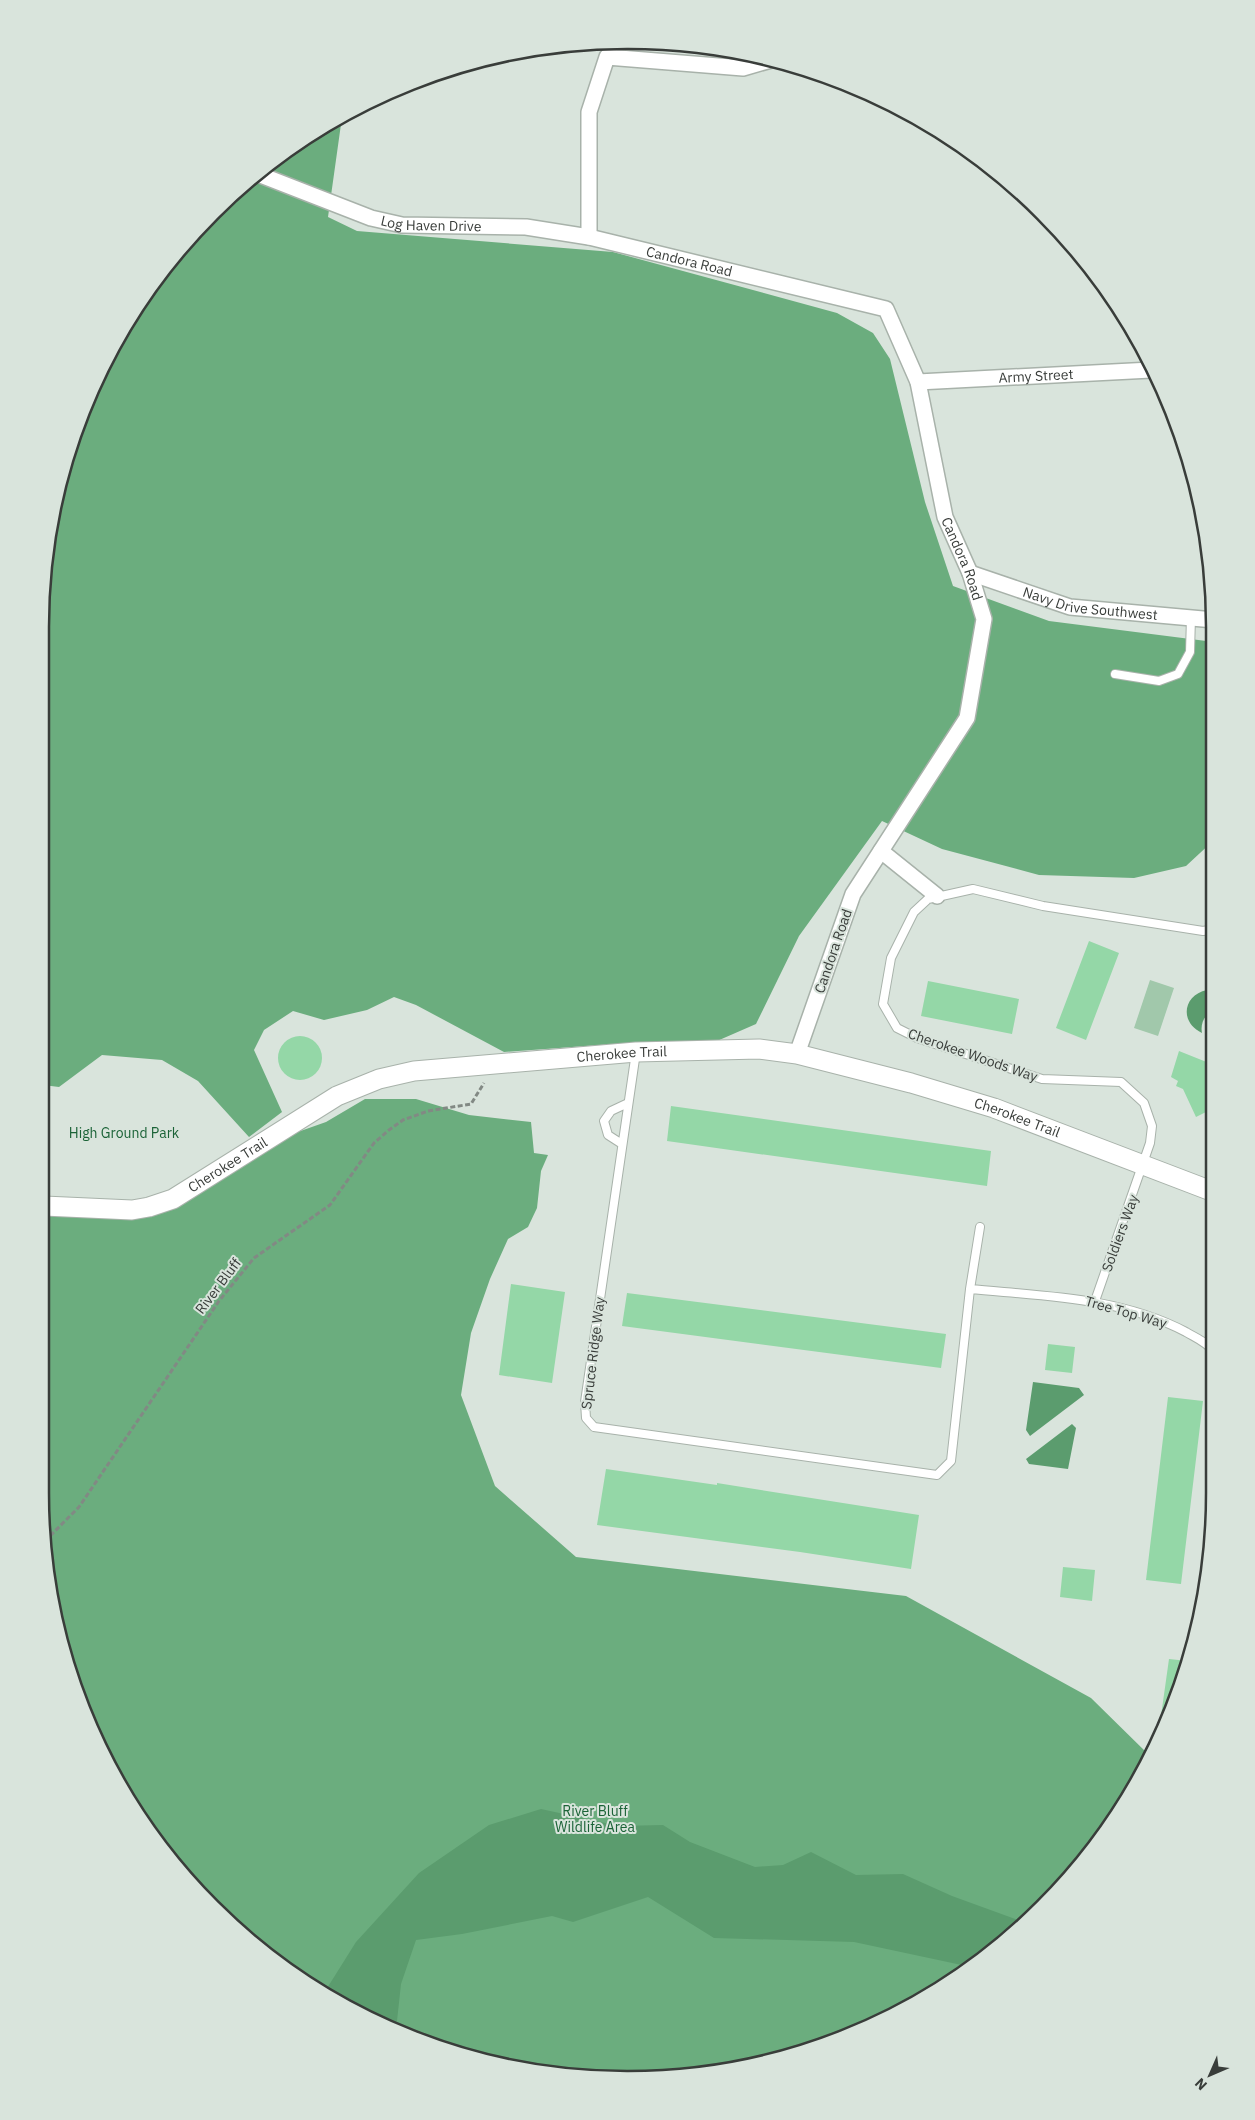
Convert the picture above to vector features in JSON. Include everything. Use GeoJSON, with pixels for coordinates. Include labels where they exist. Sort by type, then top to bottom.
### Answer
{"type":"FeatureCollection","features":[{"type":"Feature","properties":{"kind":"street"},"geometry":{"type":"LineString","coordinates":[[589,237],[589,112],[607,57],[743,68],[758,64]]}},
{"type":"Feature","properties":{"kind":"street","name":"Log Haven Drive"},"geometry":{"type":"LineString","coordinates":[[265,177],[371,218],[402,225],[526,226],[612,242]]}},
{"type":"Feature","properties":{"kind":"street","name":"Candora Road"},"geometry":{"type":"LineString","coordinates":[[612,242],[886,309],[918,382],[946,518],[970,573],[984,619],[967,718],[852,894],[797,1054]]}},
{"type":"Feature","properties":{"kind":"street","name":"Army Street"},"geometry":{"type":"LineString","coordinates":[[918,382],[1146,370]]}},
{"type":"Feature","properties":{"kind":"street","name":"Navy Drive Southwest"},"geometry":{"type":"LineString","coordinates":[[970,573],[1070,607],[1206,619]]}},
{"type":"Feature","properties":{"kind":"street"},"geometry":{"type":"LineString","coordinates":[[881,851],[937,896]]}},
{"type":"Feature","properties":{"kind":"street","name":"Cherokee Trail"},"geometry":{"type":"LineString","coordinates":[[49,1206],[132,1210],[149,1207],[181,1194],[337,1096],[363,1084],[414,1071],[636,1052],[759,1049],[797,1054],[911,1083],[987,1106],[1206,1189]]}},
{"type":"Feature","properties":{"kind":"lane"},"geometry":{"type":"LineString","coordinates":[[1115,674],[1159,681],[1178,674],[1190,652],[1191,617]]}},
{"type":"Feature","properties":{"kind":"lane","name":"Cherokee Woods Way"},"geometry":{"type":"LineString","coordinates":[[1144,1165],[1152,1126],[1144,1103],[1120,1082],[1042,1079],[917,1038],[897,1028],[883,1004],[891,958],[914,912],[928,899],[973,889],[1043,906],[1206,930]]}},
{"type":"Feature","properties":{"kind":"lane","name":"Spruce Ridge Way"},"geometry":{"type":"LineString","coordinates":[[636,1052],[585,1402],[586,1418],[594,1427],[937,1476],[951,1461],[970,1289]]}},
{"type":"Feature","properties":{"kind":"lane"},"geometry":{"type":"LineString","coordinates":[[622,1144],[608,1135],[604,1121],[610,1111],[628,1103]]}},
{"type":"Feature","properties":{"kind":"lane","name":"Soldiers Way"},"geometry":{"type":"LineString","coordinates":[[1095,1301],[1144,1165]]}},
{"type":"Feature","properties":{"kind":"lane"},"geometry":{"type":"LineString","coordinates":[[970,1289],[980,1227]]}},
{"type":"Feature","properties":{"kind":"lane","name":"Tree Top Way"},"geometry":{"type":"LineString","coordinates":[[970,1289],[1095,1301],[1168,1323],[1206,1343]]}},
{"type":"Feature","properties":{"kind":"path","name":"River Bluff"},"geometry":{"type":"LineString","coordinates":[[50,1535],[79,1507],[219,1301],[254,1258],[330,1205],[374,1143],[403,1120],[428,1110],[471,1104],[496,1063]]}},
{"type":"Feature","properties":{"kind":"shaded area"},"geometry":{"type":"Polygon","coordinates":[[[1150,980],[1174,988],[1158,1036],[1134,1028],[1150,980]]]}},
{"type":"Feature","properties":{"kind":"shaded area"},"geometry":{"type":"Polygon","coordinates":[[[1206,990],[1206,1016],[1202,1026],[1202,1033],[1195,1028],[1187,1016],[1189,1003],[1199,993],[1206,990]]]}},
{"type":"Feature","properties":{"kind":"shaded area"},"geometry":{"type":"Polygon","coordinates":[[[1033,1382],[1079,1388],[1084,1395],[1030,1436],[1026,1430],[1033,1382]]]}},
{"type":"Feature","properties":{"kind":"shaded area"},"geometry":{"type":"Polygon","coordinates":[[[1072,1424],[1076,1428],[1068,1469],[1029,1464],[1026,1459],[1072,1424]]]}},
{"type":"Feature","properties":{"kind":"shaded area"},"geometry":{"type":"Polygon","coordinates":[[[541,1809],[619,1826],[663,1825],[690,1842],[755,1867],[783,1865],[811,1852],[856,1875],[903,1874],[952,1896],[1018,1920],[962,1965],[854,1942],[714,1938],[648,1897],[573,1922],[552,1916],[462,1934],[416,1940],[401,1984],[397,2021],[395,2022],[372,2012],[327,1987],[356,1942],[419,1873],[489,1825],[541,1809]]]}},
{"type":"Feature","properties":{"kind":"green space"},"geometry":{"type":"Polygon","coordinates":[[[341,124],[328,217],[357,231],[613,252],[837,313],[873,333],[890,359],[925,502],[953,586],[1049,621],[1206,641],[1206,847],[1186,866],[1134,878],[1039,875],[942,849],[882,821],[799,936],[756,1024],[717,1041],[613,1044],[504,1052],[416,1005],[394,997],[367,1010],[324,1020],[293,1011],[264,1030],[254,1050],[282,1112],[249,1137],[198,1081],[162,1060],[102,1055],[59,1087],[49,1086],[49,628],[54,552],[68,478],[79,441],[108,372],[126,338],[168,275],[218,218],[246,192],[275,168],[341,124]]]}},
{"type":"Feature","properties":{"kind":"green space","name":"River Bluff Wildlife Area"},"geometry":{"type":"Polygon","coordinates":[[[365,1099],[416,1099],[469,1115],[531,1122],[534,1153],[548,1155],[541,1171],[537,1208],[528,1227],[508,1239],[490,1279],[471,1333],[461,1395],[495,1486],[576,1557],[906,1596],[1091,1698],[1145,1751],[1129,1782],[1087,1845],[1037,1902],[980,1952],[917,1994],[883,2012],[814,2041],[777,2052],[703,2066],[665,2070],[590,2070],[552,2066],[478,2052],[441,2041],[372,2012],[338,1994],[275,1952],[246,1928],[218,1902],[168,1845],[126,1782],[108,1748],[79,1679],[60,1605],[50,1530],[49,1206],[132,1210],[258,1146],[326,1122],[365,1099]]]}},
{"type":"Feature","properties":{"kind":"building"},"geometry":{"type":"Polygon","coordinates":[[[1089,941],[1119,953],[1086,1040],[1056,1028],[1089,941]]]}},
{"type":"Feature","properties":{"kind":"building"},"geometry":{"type":"Polygon","coordinates":[[[928,981],[1019,999],[1012,1034],[921,1016],[928,981]]]}},
{"type":"Feature","properties":{"kind":"building"},"geometry":{"type":"Polygon","coordinates":[[[296,1036],[304,1036],[316,1042],[322,1058],[316,1074],[304,1080],[296,1080],[284,1074],[278,1062],[278,1054],[284,1042],[296,1036]]]}},
{"type":"Feature","properties":{"kind":"building"},"geometry":{"type":"Polygon","coordinates":[[[1179,1051],[1206,1062],[1206,1112],[1196,1117],[1183,1089],[1176,1086],[1178,1081],[1171,1077],[1179,1051]]]}},
{"type":"Feature","properties":{"kind":"building"},"geometry":{"type":"Polygon","coordinates":[[[671,1106],[991,1151],[987,1186],[667,1141],[671,1106]]]}},
{"type":"Feature","properties":{"kind":"building"},"geometry":{"type":"Polygon","coordinates":[[[511,1284],[565,1292],[552,1383],[499,1375],[511,1284]]]}},
{"type":"Feature","properties":{"kind":"building"},"geometry":{"type":"Polygon","coordinates":[[[627,1293],[946,1334],[941,1368],[622,1326],[627,1293]]]}},
{"type":"Feature","properties":{"kind":"building"},"geometry":{"type":"Polygon","coordinates":[[[1048,1344],[1075,1347],[1072,1373],[1045,1370],[1048,1344]]]}},
{"type":"Feature","properties":{"kind":"building"},"geometry":{"type":"Polygon","coordinates":[[[1168,1397],[1203,1401],[1181,1584],[1146,1580],[1168,1397]]]}},
{"type":"Feature","properties":{"kind":"building"},"geometry":{"type":"Polygon","coordinates":[[[606,1469],[717,1485],[717,1483],[919,1515],[911,1569],[597,1525],[606,1469]]]}},
{"type":"Feature","properties":{"kind":"building"},"geometry":{"type":"Polygon","coordinates":[[[1063,1567],[1095,1570],[1092,1601],[1060,1597],[1063,1567]]]}},
{"type":"Feature","properties":{"kind":"building"},"geometry":{"type":"Polygon","coordinates":[[[1169,1659],[1182,1660],[1176,1679],[1161,1716],[1169,1659]]]}},
{"type":"Feature","properties":{"kind":"park label","name":"High Ground Park"},"geometry":{"type":"Point","coordinates":[124,1133]}}]}
